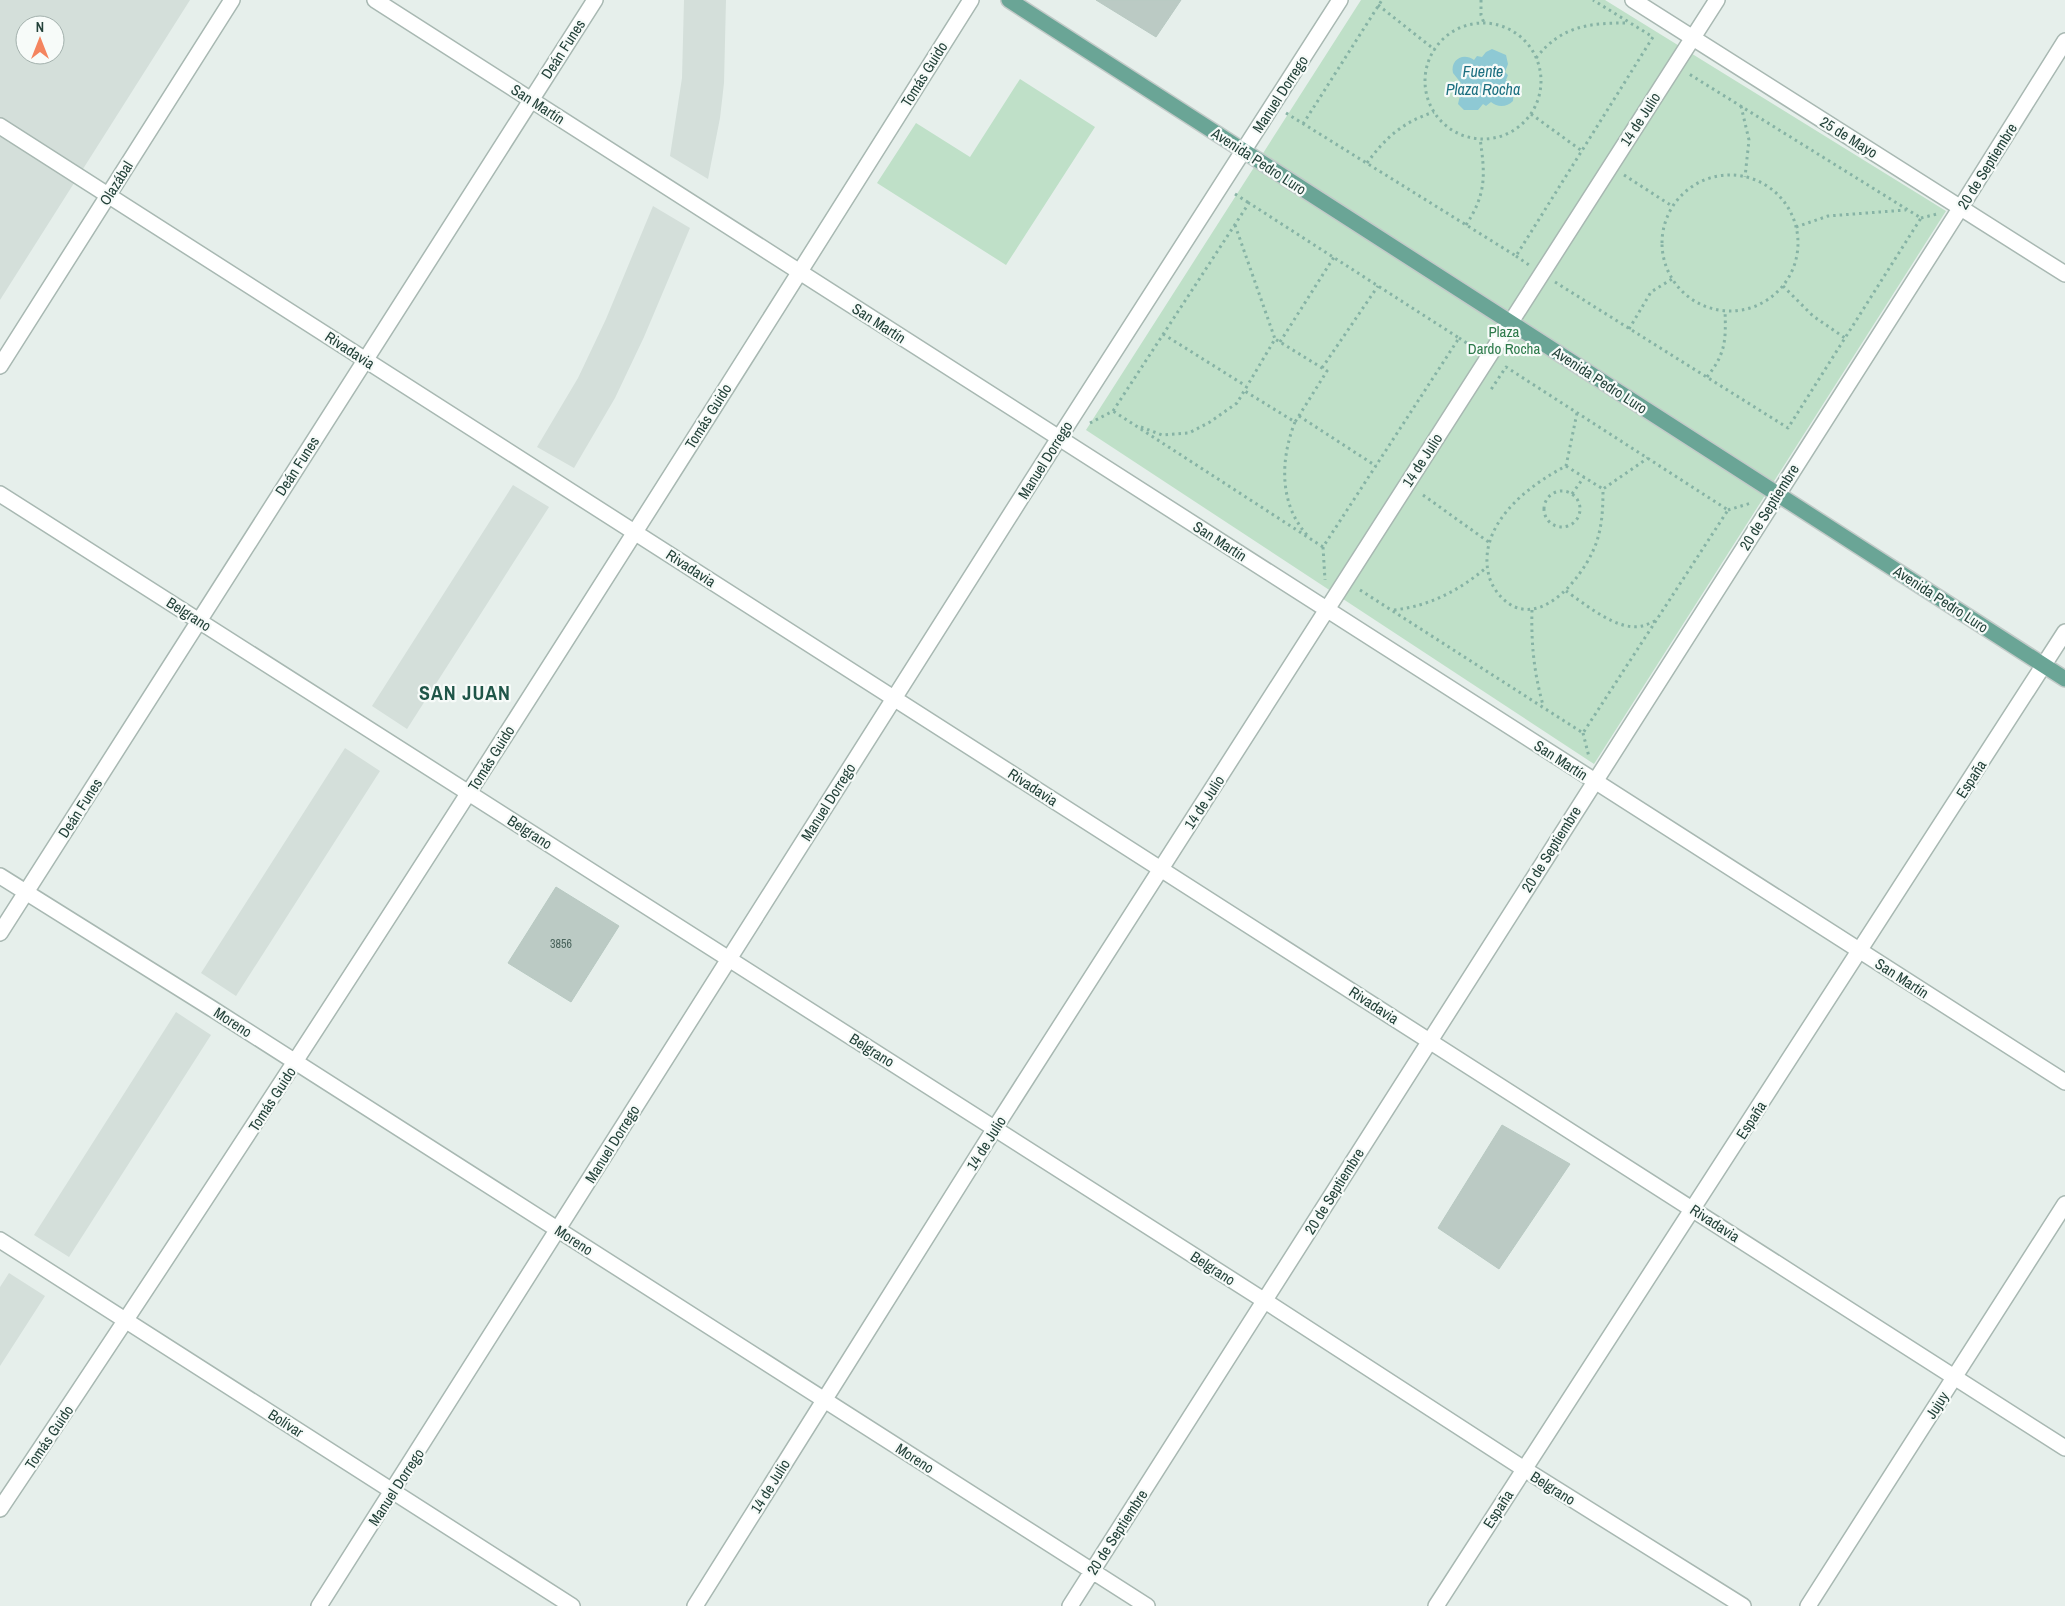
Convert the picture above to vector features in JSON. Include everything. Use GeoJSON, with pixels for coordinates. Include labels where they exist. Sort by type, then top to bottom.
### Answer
{"type":"FeatureCollection","features":[{"type":"Feature","properties":{"kind":"main road","name":"Avenida Pedro Luro"},"geometry":{"type":"LineString","coordinates":[[1009,0],[2065,679]]}},
{"type":"Feature","properties":{"kind":"street","name":"Olazábal"},"geometry":{"type":"LineString","coordinates":[[0,366],[232,0]]}},
{"type":"Feature","properties":{"kind":"street","name":"San Martín"},"geometry":{"type":"LineString","coordinates":[[376,0],[2065,1082]]}},
{"type":"Feature","properties":{"kind":"street","name":"Deán Funes"},"geometry":{"type":"LineString","coordinates":[[0,933],[595,0]]}},
{"type":"Feature","properties":{"kind":"street","name":"Tomás Guido"},"geometry":{"type":"LineString","coordinates":[[0,1509],[296,1062],[635,532],[971,0]]}},
{"type":"Feature","properties":{"kind":"street","name":"Manuel Dorrego"},"geometry":{"type":"LineString","coordinates":[[319,1606],[393,1492],[728,958],[1340,0]]}},
{"type":"Feature","properties":{"kind":"street","name":"25 de Mayo"},"geometry":{"type":"LineString","coordinates":[[1633,0],[2065,274]]}},
{"type":"Feature","properties":{"kind":"street","name":"14 de Julio"},"geometry":{"type":"LineString","coordinates":[[695,1606],[995,1128],[1717,0]]}},
{"type":"Feature","properties":{"kind":"street","name":"20 de Septiembre"},"geometry":{"type":"LineString","coordinates":[[1070,1606],[2065,41]]}},
{"type":"Feature","properties":{"kind":"street","name":"Rivadavia"},"geometry":{"type":"LineString","coordinates":[[0,126],[2065,1448]]}},
{"type":"Feature","properties":{"kind":"street","name":"Belgrano"},"geometry":{"type":"LineString","coordinates":[[0,494],[995,1128],[1524,1469],[1743,1606]]}},
{"type":"Feature","properties":{"kind":"street","name":"España"},"geometry":{"type":"LineString","coordinates":[[1436,1606],[2065,632]]}},
{"type":"Feature","properties":{"kind":"street","name":"Moreno"},"geometry":{"type":"LineString","coordinates":[[0,876],[296,1062],[1147,1606]]}},
{"type":"Feature","properties":{"kind":"street","name":"Jujuy"},"geometry":{"type":"LineString","coordinates":[[1808,1606],[2065,1204]]}},
{"type":"Feature","properties":{"kind":"street","name":"Bolívar"},"geometry":{"type":"LineString","coordinates":[[0,1240],[572,1606]]}},
{"type":"Feature","properties":{"kind":"path"},"geometry":{"type":"LineString","coordinates":[[1382,0],[1303,124],[1516,256],[1653,37],[1593,0]]}},
{"type":"Feature","properties":{"kind":"path"},"geometry":{"type":"LineString","coordinates":[[1482,0],[1481,15],[1484,23]]}},
{"type":"Feature","properties":{"kind":"path"},"geometry":{"type":"LineString","coordinates":[[1378,5],[1435,50]]}},
{"type":"Feature","properties":{"kind":"path"},"geometry":{"type":"LineString","coordinates":[[1484,23],[1502,26],[1518,34],[1530,47],[1536,58],[1542,81],[1539,98],[1531,114],[1520,127],[1505,135],[1489,139],[1472,138],[1457,133],[1443,123],[1434,112],[1427,95],[1425,78],[1428,62],[1435,50],[1450,34],[1466,26],[1484,23]]}},
{"type":"Feature","properties":{"kind":"path"},"geometry":{"type":"LineString","coordinates":[[1536,58],[1557,36],[1570,31],[1595,25],[1630,23]]}},
{"type":"Feature","properties":{"kind":"path"},"geometry":{"type":"LineString","coordinates":[[1560,274],[1555,282],[1788,428],[1921,218],[1687,72],[1682,80]]}},
{"type":"Feature","properties":{"kind":"path"},"geometry":{"type":"LineString","coordinates":[[1741,106],[1749,140],[1746,177]]}},
{"type":"Feature","properties":{"kind":"path"},"geometry":{"type":"LineString","coordinates":[[1367,163],[1391,134],[1408,123],[1434,112]]}},
{"type":"Feature","properties":{"kind":"path"},"geometry":{"type":"LineString","coordinates":[[1531,114],[1582,151]]}},
{"type":"Feature","properties":{"kind":"path"},"geometry":{"type":"LineString","coordinates":[[1466,225],[1477,208],[1483,185],[1480,138]]}},
{"type":"Feature","properties":{"kind":"path"},"geometry":{"type":"LineString","coordinates":[[1618,183],[1628,166]]}},
{"type":"Feature","properties":{"kind":"path"},"geometry":{"type":"LineString","coordinates":[[1623,174],[1672,206]]}},
{"type":"Feature","properties":{"kind":"path"},"geometry":{"type":"LineString","coordinates":[[1727,175],[1746,177],[1760,182],[1777,194],[1788,207],[1796,227],[1798,247],[1792,270],[1783,286],[1764,302],[1753,307],[1741,310],[1725,310],[1704,306],[1692,300],[1678,287],[1667,271],[1662,252],[1663,228],[1672,206],[1684,191],[1702,180],[1727,175]]}},
{"type":"Feature","properties":{"kind":"path"},"geometry":{"type":"LineString","coordinates":[[1249,203],[1334,257],[1459,338],[1323,547],[1113,411],[1249,203]]}},
{"type":"Feature","properties":{"kind":"path"},"geometry":{"type":"LineString","coordinates":[[1796,227],[1828,216],[1907,210]]}},
{"type":"Feature","properties":{"kind":"path"},"geometry":{"type":"LineString","coordinates":[[1235,224],[1275,339],[1327,371],[1295,422],[1287,449],[1284,472],[1286,493],[1291,513],[1301,529],[1312,540]]}},
{"type":"Feature","properties":{"kind":"path"},"geometry":{"type":"LineString","coordinates":[[1280,342],[1334,257]]}},
{"type":"Feature","properties":{"kind":"path"},"geometry":{"type":"LineString","coordinates":[[1629,329],[1651,292],[1672,279]]}},
{"type":"Feature","properties":{"kind":"path"},"geometry":{"type":"LineString","coordinates":[[1322,368],[1378,286]]}},
{"type":"Feature","properties":{"kind":"path"},"geometry":{"type":"LineString","coordinates":[[1783,286],[1813,316],[1845,338]]}},
{"type":"Feature","properties":{"kind":"path"},"geometry":{"type":"LineString","coordinates":[[1707,377],[1722,355],[1725,335],[1725,310]]}},
{"type":"Feature","properties":{"kind":"path"},"geometry":{"type":"LineString","coordinates":[[1163,334],[1246,386]]}},
{"type":"Feature","properties":{"kind":"path"},"geometry":{"type":"LineString","coordinates":[[1135,426],[1162,435],[1189,433],[1210,422],[1237,403],[1275,339]]}},
{"type":"Feature","properties":{"kind":"path"},"geometry":{"type":"LineString","coordinates":[[1366,582],[1360,590],[1583,734],[1728,510],[1506,367],[1485,399]]}},
{"type":"Feature","properties":{"kind":"path"},"geometry":{"type":"LineString","coordinates":[[1243,390],[1295,422]]}},
{"type":"Feature","properties":{"kind":"path"},"geometry":{"type":"LineString","coordinates":[[1577,413],[1566,466],[1532,486],[1515,502],[1493,533],[1487,567],[1491,583],[1502,598],[1515,607],[1532,610],[1550,602],[1566,591],[1593,552],[1600,529],[1603,489]]}},
{"type":"Feature","properties":{"kind":"path"},"geometry":{"type":"LineString","coordinates":[[1299,416],[1376,466]]}},
{"type":"Feature","properties":{"kind":"path"},"geometry":{"type":"LineString","coordinates":[[1603,489],[1648,458]]}},
{"type":"Feature","properties":{"kind":"path"},"geometry":{"type":"LineString","coordinates":[[1566,466],[1603,489]]}},
{"type":"Feature","properties":{"kind":"path"},"geometry":{"type":"LineString","coordinates":[[1572,494],[1584,477]]}},
{"type":"Feature","properties":{"kind":"path"},"geometry":{"type":"LineString","coordinates":[[1417,503],[1428,487]]}},
{"type":"Feature","properties":{"kind":"path"},"geometry":{"type":"LineString","coordinates":[[1560,492],[1572,494],[1579,503],[1580,509],[1576,520],[1566,526],[1555,525],[1550,522],[1544,512],[1544,507],[1550,497],[1560,492]]}},
{"type":"Feature","properties":{"kind":"path"},"geometry":{"type":"LineString","coordinates":[[1422,495],[1490,543]]}},
{"type":"Feature","properties":{"kind":"path"},"geometry":{"type":"LineString","coordinates":[[1394,610],[1439,599],[1464,585],[1487,567]]}},
{"type":"Feature","properties":{"kind":"path"},"geometry":{"type":"LineString","coordinates":[[1566,591],[1595,612],[1628,626],[1641,626],[1657,620]]}},
{"type":"Feature","properties":{"kind":"path"},"geometry":{"type":"LineString","coordinates":[[1532,610],[1532,651],[1543,705]]}},
{"type":"Feature","properties":{"kind":"shaded area"},"geometry":{"type":"Polygon","coordinates":[[[0,0],[190,0],[0,300],[0,0]]]}},
{"type":"Feature","properties":{"kind":"shaded area"},"geometry":{"type":"Polygon","coordinates":[[[684,0],[726,0],[724,83],[720,118],[708,179],[670,156],[682,78],[684,0]]]}},
{"type":"Feature","properties":{"kind":"shaded area"},"geometry":{"type":"Polygon","coordinates":[[[653,206],[690,228],[644,337],[615,398],[574,468],[537,447],[578,378],[606,319],[653,206]]]}},
{"type":"Feature","properties":{"kind":"shaded area"},"geometry":{"type":"Polygon","coordinates":[[[513,485],[549,507],[407,729],[372,706],[513,485]]]}},
{"type":"Feature","properties":{"kind":"shaded area"},"geometry":{"type":"Polygon","coordinates":[[[345,748],[380,771],[236,996],[201,973],[345,748]]]}},
{"type":"Feature","properties":{"kind":"shaded area"},"geometry":{"type":"Polygon","coordinates":[[[176,1012],[211,1035],[69,1257],[34,1235],[176,1012]]]}},
{"type":"Feature","properties":{"kind":"shaded area"},"geometry":{"type":"Polygon","coordinates":[[[9,1273],[45,1296],[0,1366],[0,1287],[9,1273]]]}},
{"type":"Feature","properties":{"kind":"green space","name":"Plaza Dardo Rocha"},"geometry":{"type":"Polygon","coordinates":[[[1361,0],[1605,0],[1946,211],[1594,764],[1086,430],[1361,0]]]}},
{"type":"Feature","properties":{"kind":"green space"},"geometry":{"type":"Polygon","coordinates":[[[1020,79],[1095,127],[1006,265],[877,183],[916,123],[970,157],[1020,79]]]}},
{"type":"Feature","properties":{"kind":"water","name":"Fuente Plaza Rocha"},"geometry":{"type":"Polygon","coordinates":[[[1492,49],[1506,55],[1508,64],[1505,72],[1508,75],[1506,80],[1514,88],[1513,101],[1505,106],[1499,106],[1491,102],[1486,106],[1483,104],[1478,110],[1464,110],[1458,104],[1461,91],[1458,88],[1461,83],[1453,73],[1453,64],[1462,57],[1474,60],[1477,56],[1482,57],[1492,49]]]}},
{"type":"Feature","properties":{"kind":"building"},"geometry":{"type":"Polygon","coordinates":[[[1096,0],[1181,0],[1156,37],[1096,0]]]}},
{"type":"Feature","properties":{"kind":"building"},"geometry":{"type":"Polygon","coordinates":[[[556,887],[619,926],[571,1002],[508,963],[556,887]]]}},
{"type":"Feature","properties":{"kind":"building"},"geometry":{"type":"Polygon","coordinates":[[[1502,1125],[1570,1164],[1499,1269],[1438,1228],[1502,1125]]]}},
{"type":"Feature","properties":{"kind":"district","name":"SAN JUAN"},"geometry":{"type":"Point","coordinates":[465,692]}}]}
